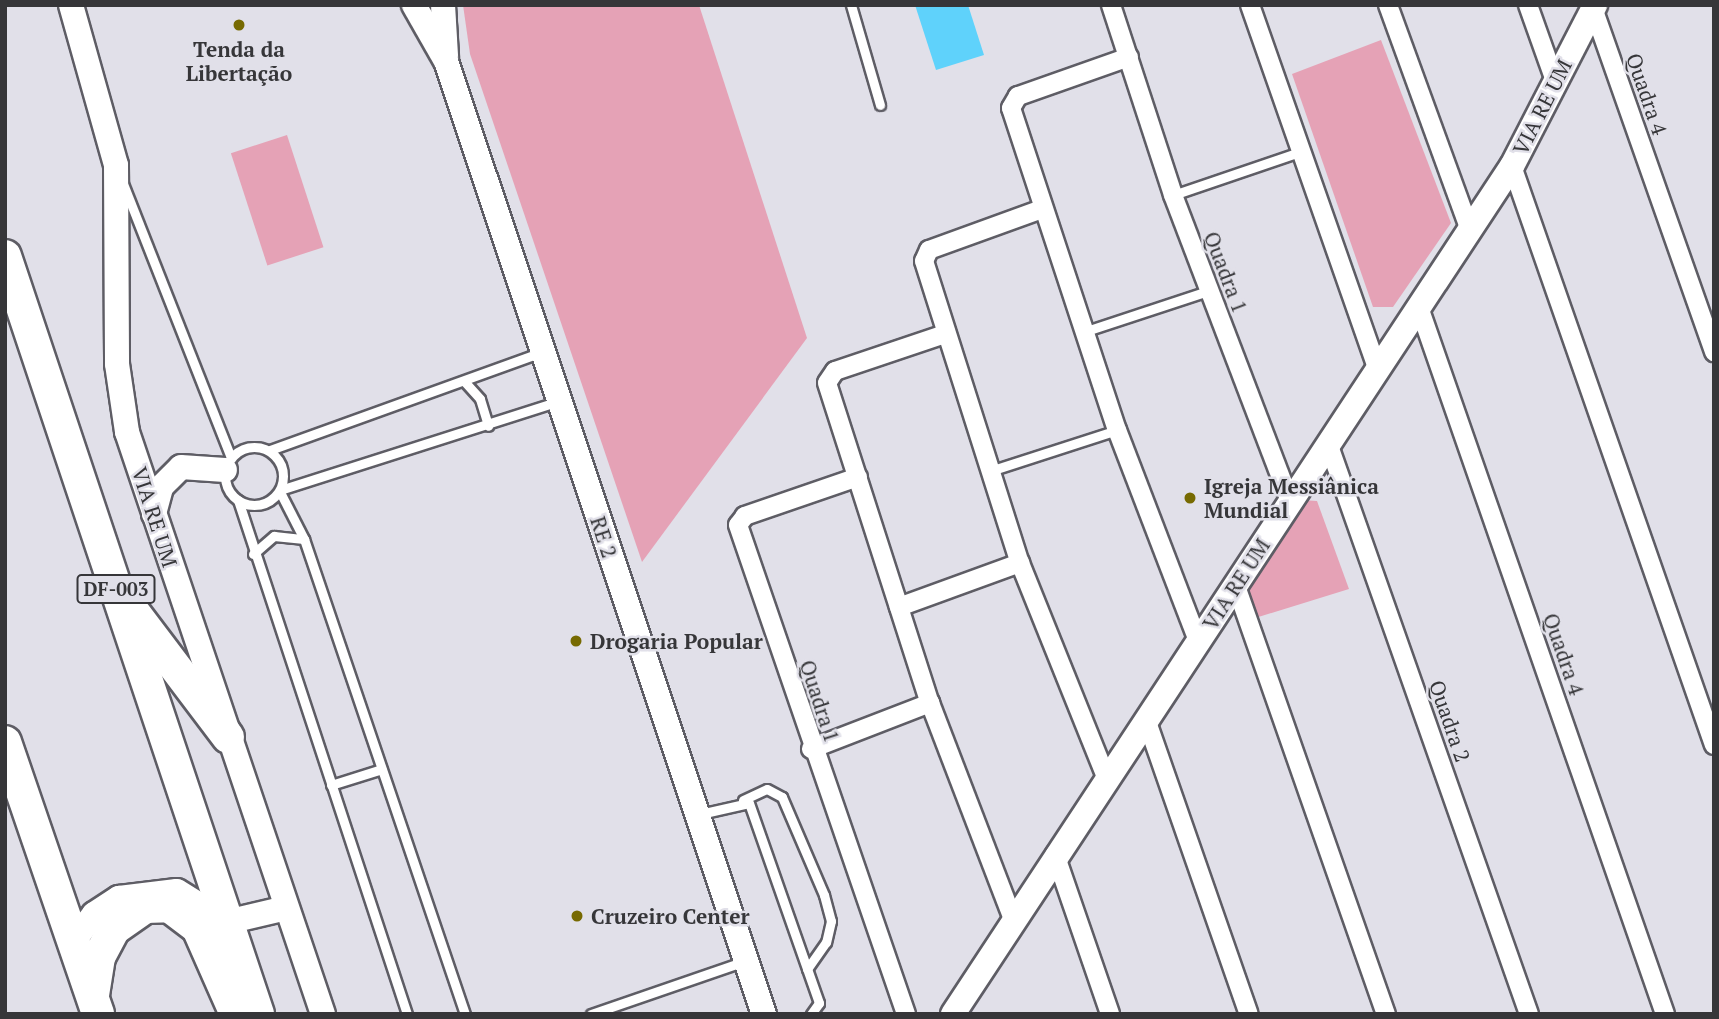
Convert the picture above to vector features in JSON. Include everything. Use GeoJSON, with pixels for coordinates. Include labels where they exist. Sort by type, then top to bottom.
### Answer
{"type":"FeatureCollection","features":[{"type":"Feature","properties":{"kind":"highway","name":"DF-003"},"geometry":{"type":"LineString","coordinates":[[5,256],[257,1014]]}},
{"type":"Feature","properties":{"kind":"highway"},"geometry":{"type":"LineString","coordinates":[[115,587],[228,737]]}},
{"type":"Feature","properties":{"kind":"highway"},"geometry":{"type":"LineString","coordinates":[[5,742],[95,1006]]}},
{"type":"Feature","properties":{"kind":"highway"},"geometry":{"type":"LineString","coordinates":[[5,788],[31,822]]}},
{"type":"Feature","properties":{"kind":"highway"},"geometry":{"type":"LineString","coordinates":[[95,1006],[100,957],[114,929],[145,907],[169,905],[198,928],[236,1014]]}},
{"type":"Feature","properties":{"kind":"street","name":"RE 2"},"geometry":{"type":"LineString","coordinates":[[414,5],[446,61],[560,401],[694,816],[764,1014]]}},
{"type":"Feature","properties":{"kind":"street","name":"RE 2"},"geometry":{"type":"LineString","coordinates":[[443,5],[446,61]]}},
{"type":"Feature","properties":{"kind":"street","name":"Quadra 1"},"geometry":{"type":"LineString","coordinates":[[1111,5],[1172,195],[1290,501]]}},
{"type":"Feature","properties":{"kind":"street"},"geometry":{"type":"LineString","coordinates":[[1250,5],[1299,152],[1378,370]]}},
{"type":"Feature","properties":{"kind":"street"},"geometry":{"type":"LineString","coordinates":[[1388,5],[1470,230]]}},
{"type":"Feature","properties":{"kind":"street"},"geometry":{"type":"LineString","coordinates":[[1528,5],[1555,81]]}},
{"type":"Feature","properties":{"kind":"street","name":"VIA RE UM"},"geometry":{"type":"LineString","coordinates":[[71,6],[116,165],[117,364],[127,432],[323,1014]]}},
{"type":"Feature","properties":{"kind":"street","name":"VIA RE UM"},"geometry":{"type":"LineString","coordinates":[[962,1008],[1013,919],[1055,854],[1236,586],[1328,443],[1420,310],[1512,166],[1594,7]]}},
{"type":"Feature","properties":{"kind":"street","name":"Quadra 4"},"geometry":{"type":"LineString","coordinates":[[1594,7],[1714,352]]}},
{"type":"Feature","properties":{"kind":"street"},"geometry":{"type":"LineString","coordinates":[[1129,57],[1012,103],[1042,209],[1086,331],[1117,430],[1198,641]]}},
{"type":"Feature","properties":{"kind":"street"},"geometry":{"type":"LineString","coordinates":[[1512,166],[1714,745]]}},
{"type":"Feature","properties":{"kind":"street"},"geometry":{"type":"LineString","coordinates":[[1042,209],[926,252],[945,334],[1020,563],[1106,777]]}},
{"type":"Feature","properties":{"kind":"street","name":"Quadra 4"},"geometry":{"type":"LineString","coordinates":[[1420,310],[1665,1014]]}},
{"type":"Feature","properties":{"kind":"street"},"geometry":{"type":"LineString","coordinates":[[945,334],[829,377],[930,703],[1013,919]]}},
{"type":"Feature","properties":{"kind":"street","name":"Quadra 2"},"geometry":{"type":"LineString","coordinates":[[1328,443],[1529,1014]]}},
{"type":"Feature","properties":{"kind":"street"},"geometry":{"type":"LineString","coordinates":[[154,514],[161,487],[181,467],[228,464]]}},
{"type":"Feature","properties":{"kind":"street","name":"Quadra 1"},"geometry":{"type":"LineString","coordinates":[[858,477],[745,516],[738,525],[811,748],[906,1014]]}},
{"type":"Feature","properties":{"kind":"street"},"geometry":{"type":"LineString","coordinates":[[899,607],[1020,563]]}},
{"type":"Feature","properties":{"kind":"street"},"geometry":{"type":"LineString","coordinates":[[1236,586],[1386,1014]]}},
{"type":"Feature","properties":{"kind":"street"},"geometry":{"type":"LineString","coordinates":[[811,748],[930,703]]}},
{"type":"Feature","properties":{"kind":"street"},"geometry":{"type":"LineString","coordinates":[[1146,719],[1248,1014]]}},
{"type":"Feature","properties":{"kind":"street"},"geometry":{"type":"LineString","coordinates":[[1055,854],[1110,1014]]}},
{"type":"Feature","properties":{"kind":"street"},"geometry":{"type":"LineString","coordinates":[[73,942],[94,914],[119,898],[177,891],[227,922],[286,908]]}},
{"type":"Feature","properties":{"kind":"lane"},"geometry":{"type":"LineString","coordinates":[[851,5],[880,104]]}},
{"type":"Feature","properties":{"kind":"lane"},"geometry":{"type":"LineString","coordinates":[[1172,195],[1299,152]]}},
{"type":"Feature","properties":{"kind":"lane"},"geometry":{"type":"LineString","coordinates":[[116,165],[228,464],[253,554],[407,1014]]}},
{"type":"Feature","properties":{"kind":"lane"},"geometry":{"type":"LineString","coordinates":[[1086,331],[1208,291]]}},
{"type":"Feature","properties":{"kind":"lane"},"geometry":{"type":"LineString","coordinates":[[270,450],[543,352]]}},
{"type":"Feature","properties":{"kind":"lane"},"geometry":{"type":"LineString","coordinates":[[464,381],[480,399],[488,426]]}},
{"type":"Feature","properties":{"kind":"lane"},"geometry":{"type":"LineString","coordinates":[[238,500],[260,505],[280,491],[560,401]]}},
{"type":"Feature","properties":{"kind":"lane"},"geometry":{"type":"LineString","coordinates":[[990,471],[1117,430]]}},
{"type":"Feature","properties":{"kind":"lane"},"geometry":{"type":"LineString","coordinates":[[228,464],[256,446],[270,450],[281,462],[280,491],[304,539],[465,1014]]}},
{"type":"Feature","properties":{"kind":"lane"},"geometry":{"type":"LineString","coordinates":[[253,554],[274,536],[304,539]]}},
{"type":"Feature","properties":{"kind":"lane"},"geometry":{"type":"LineString","coordinates":[[331,785],[382,769]]}},
{"type":"Feature","properties":{"kind":"lane"},"geometry":{"type":"LineString","coordinates":[[694,816],[767,789],[782,797],[824,895],[831,921],[826,943],[807,968]]}},
{"type":"Feature","properties":{"kind":"lane"},"geometry":{"type":"LineString","coordinates":[[743,800],[807,968],[818,1003],[811,1014]]}},
{"type":"Feature","properties":{"kind":"lane"},"geometry":{"type":"LineString","coordinates":[[591,1014],[746,961]]}},
{"type":"Feature","properties":{"kind":"shaded area"},"geometry":{"type":"Polygon","coordinates":[[[463,5],[699,5],[807,338],[642,562],[470,54],[463,5]]]}},
{"type":"Feature","properties":{"kind":"shaded area"},"geometry":{"type":"Polygon","coordinates":[[[1381,40],[1451,223],[1393,307],[1373,307],[1292,74],[1381,40]]]}},
{"type":"Feature","properties":{"kind":"shaded area"},"geometry":{"type":"Polygon","coordinates":[[[287,135],[323,247],[267,265],[231,153],[287,135]]]}},
{"type":"Feature","properties":{"kind":"shaded area"},"geometry":{"type":"Polygon","coordinates":[[[1302,500],[1317,501],[1349,589],[1252,619],[1244,590],[1302,500]]]}},
{"type":"Feature","properties":{"kind":"water"},"geometry":{"type":"Polygon","coordinates":[[[915,5],[968,5],[984,55],[936,70],[915,5]]]}},
{"type":"Feature","properties":{"kind":"place","name":"Tenda da Libertação"},"geometry":{"type":"Point","coordinates":[239,25]}},
{"type":"Feature","properties":{"kind":"place","name":"Igreja Messiânica Mundial"},"geometry":{"type":"Point","coordinates":[1190,498]}},
{"type":"Feature","properties":{"kind":"place","name":"Drogaria Popular"},"geometry":{"type":"Point","coordinates":[576,641]}},
{"type":"Feature","properties":{"kind":"place","name":"Cruzeiro Center"},"geometry":{"type":"Point","coordinates":[577,916]}}]}
